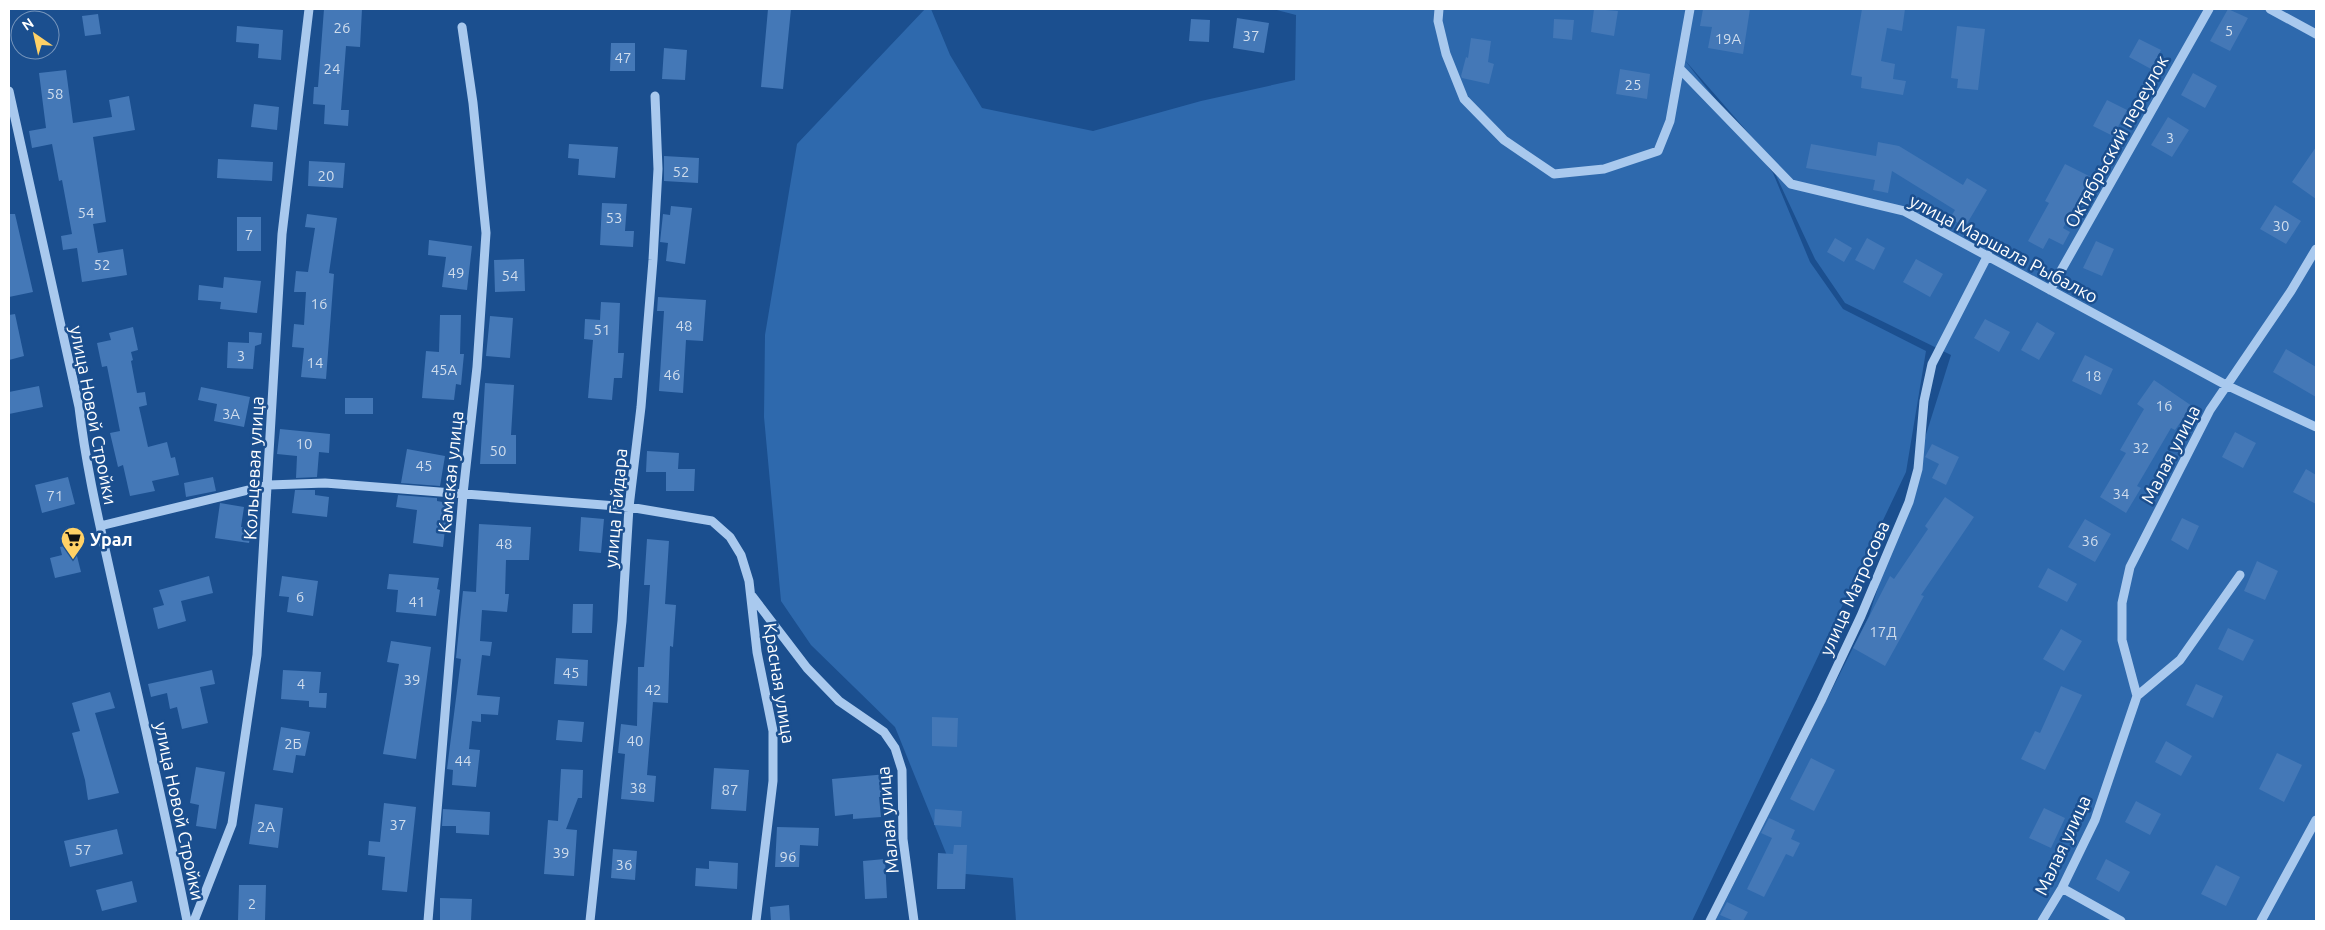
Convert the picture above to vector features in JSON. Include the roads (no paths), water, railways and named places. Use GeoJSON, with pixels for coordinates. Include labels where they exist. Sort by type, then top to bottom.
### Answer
{"type":"FeatureCollection","features":[{"type":"Feature","properties":{"kind":"street","name":"Кольцевая улица"},"geometry":{"type":"LineString","coordinates":[[194,921],[232,824],[257,655],[269,485],[282,234],[309,9]]}},
{"type":"Feature","properties":{"kind":"street"},"geometry":{"type":"LineString","coordinates":[[1439,9],[1438,21],[1446,54],[1464,99],[1504,140],[1554,174],[1604,169],[1658,151],[1670,121],[1690,9]]}},
{"type":"Feature","properties":{"kind":"street","name":"Октябрьский переулок"},"geometry":{"type":"LineString","coordinates":[[2050,290],[2209,9]]}},
{"type":"Feature","properties":{"kind":"street"},"geometry":{"type":"LineString","coordinates":[[2270,9],[2316,34]]}},
{"type":"Feature","properties":{"kind":"street","name":"Камская улица"},"geometry":{"type":"LineString","coordinates":[[428,921],[464,494],[477,367],[486,233],[473,103],[462,27]]}},
{"type":"Feature","properties":{"kind":"street","name":"улица Маршала Рыбалко"},"geometry":{"type":"LineString","coordinates":[[1680,69],[1792,184],[1904,212],[1988,255],[2226,385],[2316,428]]}},
{"type":"Feature","properties":{"kind":"street","name":"улица Новой Стройки"},"geometry":{"type":"LineString","coordinates":[[9,91],[79,407],[83,442],[100,526],[187,921]]}},
{"type":"Feature","properties":{"kind":"street","name":"улица Гайдара"},"geometry":{"type":"LineString","coordinates":[[590,921],[622,621],[629,507],[641,407],[653,260],[658,169],[655,96]]}},
{"type":"Feature","properties":{"kind":"street","name":"Малая улица"},"geometry":{"type":"LineString","coordinates":[[2042,921],[2062,888],[2095,820],[2137,696],[2122,640],[2124,587],[2140,546],[2162,508],[2203,422],[2226,385],[2291,291],[2316,249]]}},
{"type":"Feature","properties":{"kind":"street","name":"улица Матросова"},"geometry":{"type":"LineString","coordinates":[[1710,921],[1821,701],[1861,616],[1910,502],[1918,469],[1924,401],[1932,364],[1988,255]]}},
{"type":"Feature","properties":{"kind":"street"},"geometry":{"type":"LineString","coordinates":[[100,526],[269,485],[326,483],[629,507]]}},
{"type":"Feature","properties":{"kind":"street","name":"Красная улица"},"geometry":{"type":"LineString","coordinates":[[629,507],[712,521],[730,537],[741,555],[752,596],[757,652],[770,712],[774,747],[773,781],[756,921]]}},
{"type":"Feature","properties":{"kind":"street"},"geometry":{"type":"LineString","coordinates":[[2137,696],[2180,660],[2240,575]]}},
{"type":"Feature","properties":{"kind":"street","name":"Малая улица"},"geometry":{"type":"LineString","coordinates":[[752,596],[807,668],[840,701],[884,732],[895,748],[902,770],[903,839],[914,921]]}},
{"type":"Feature","properties":{"kind":"street"},"geometry":{"type":"LineString","coordinates":[[2261,921],[2316,820]]}},
{"type":"Feature","properties":{"kind":"street"},"geometry":{"type":"LineString","coordinates":[[2062,888],[2121,921]]}},
{"type":"Feature","properties":{"kind":"place","name":"Урал"},"geometry":{"type":"Point","coordinates":[73,560]}}]}
